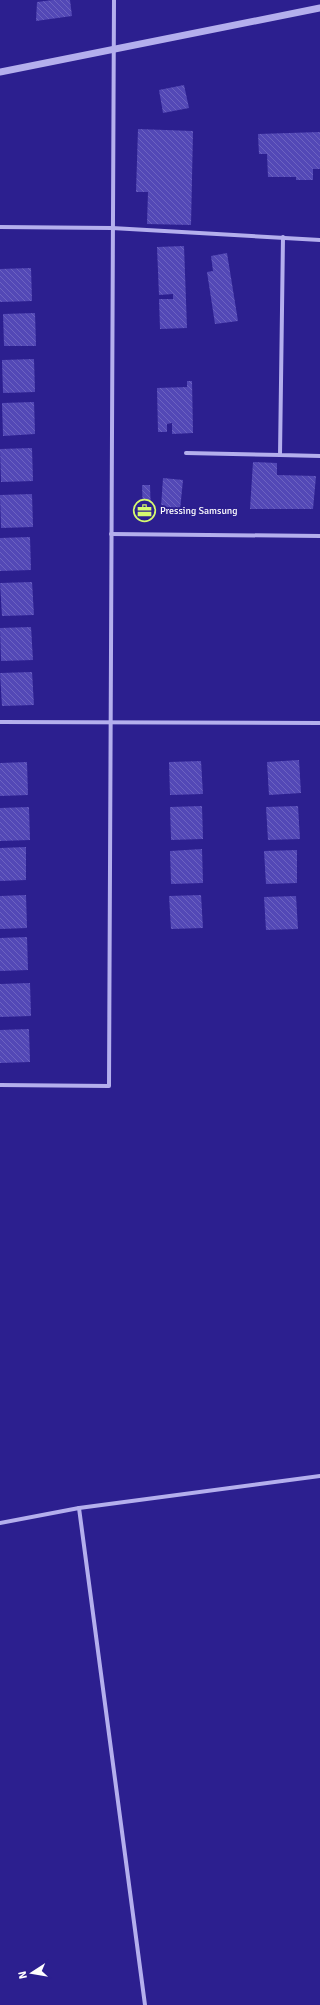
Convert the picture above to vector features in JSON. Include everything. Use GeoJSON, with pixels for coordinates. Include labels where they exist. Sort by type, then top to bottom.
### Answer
{"type":"FeatureCollection","features":[{"type":"Feature","properties":{"kind":"street"},"geometry":{"type":"LineString","coordinates":[[0,1085],[109,1086],[114,0]]}},
{"type":"Feature","properties":{"kind":"street"},"geometry":{"type":"LineString","coordinates":[[0,72],[320,8]]}},
{"type":"Feature","properties":{"kind":"street"},"geometry":{"type":"LineString","coordinates":[[0,227],[112,228],[320,240]]}},
{"type":"Feature","properties":{"kind":"street"},"geometry":{"type":"LineString","coordinates":[[280,455],[283,238]]}},
{"type":"Feature","properties":{"kind":"street"},"geometry":{"type":"LineString","coordinates":[[186,453],[320,456]]}},
{"type":"Feature","properties":{"kind":"street"},"geometry":{"type":"LineString","coordinates":[[111,534],[320,536]]}},
{"type":"Feature","properties":{"kind":"street"},"geometry":{"type":"LineString","coordinates":[[0,722],[320,723]]}},
{"type":"Feature","properties":{"kind":"street"},"geometry":{"type":"LineString","coordinates":[[0,1523],[79,1508],[320,1476]]}},
{"type":"Feature","properties":{"kind":"street"},"geometry":{"type":"LineString","coordinates":[[79,1508],[145,2005]]}},
{"type":"Feature","properties":{"kind":"building"},"geometry":{"type":"Polygon","coordinates":[[[70,0],[72,16],[36,21],[37,2],[70,0]]]}},
{"type":"Feature","properties":{"kind":"building"},"geometry":{"type":"Polygon","coordinates":[[[184,85],[189,108],[163,113],[159,90],[184,85]]]}},
{"type":"Feature","properties":{"kind":"building"},"geometry":{"type":"Polygon","coordinates":[[[138,129],[193,131],[191,225],[147,224],[148,192],[136,192],[138,129]]]}},
{"type":"Feature","properties":{"kind":"building"},"geometry":{"type":"Polygon","coordinates":[[[320,132],[320,169],[313,169],[313,180],[296,180],[296,177],[268,177],[267,154],[259,154],[258,134],[320,132]]]}},
{"type":"Feature","properties":{"kind":"building"},"geometry":{"type":"Polygon","coordinates":[[[184,246],[187,328],[160,329],[159,299],[173,299],[173,294],[159,295],[157,247],[184,246]]]}},
{"type":"Feature","properties":{"kind":"building"},"geometry":{"type":"Polygon","coordinates":[[[227,253],[238,321],[215,324],[207,272],[213,271],[211,256],[227,253]]]}},
{"type":"Feature","properties":{"kind":"building"},"geometry":{"type":"Polygon","coordinates":[[[31,268],[32,301],[0,302],[0,269],[31,268]]]}},
{"type":"Feature","properties":{"kind":"building"},"geometry":{"type":"Polygon","coordinates":[[[35,313],[36,346],[4,346],[3,314],[35,313]]]}},
{"type":"Feature","properties":{"kind":"building"},"geometry":{"type":"Polygon","coordinates":[[[34,359],[35,392],[3,393],[2,360],[34,359]]]}},
{"type":"Feature","properties":{"kind":"building"},"geometry":{"type":"Polygon","coordinates":[[[187,381],[192,381],[193,433],[172,434],[172,423],[167,424],[167,432],[158,432],[157,388],[187,387],[187,381]]]}},
{"type":"Feature","properties":{"kind":"building"},"geometry":{"type":"Polygon","coordinates":[[[34,402],[35,434],[3,436],[2,403],[34,402]]]}},
{"type":"Feature","properties":{"kind":"building"},"geometry":{"type":"Polygon","coordinates":[[[32,448],[33,481],[1,482],[0,449],[32,448]]]}},
{"type":"Feature","properties":{"kind":"building"},"geometry":{"type":"Polygon","coordinates":[[[253,462],[277,463],[277,475],[316,476],[313,509],[250,509],[253,462]]]}},
{"type":"Feature","properties":{"kind":"building"},"geometry":{"type":"Polygon","coordinates":[[[163,478],[183,480],[180,510],[161,508],[163,478]]]}},
{"type":"Feature","properties":{"kind":"building"},"geometry":{"type":"Polygon","coordinates":[[[142,485],[150,485],[151,514],[143,514],[142,485]]]}},
{"type":"Feature","properties":{"kind":"building"},"geometry":{"type":"Polygon","coordinates":[[[32,494],[33,527],[1,528],[0,495],[32,494]]]}},
{"type":"Feature","properties":{"kind":"building"},"geometry":{"type":"Polygon","coordinates":[[[30,537],[31,570],[0,571],[0,538],[30,537]]]}},
{"type":"Feature","properties":{"kind":"building"},"geometry":{"type":"Polygon","coordinates":[[[32,582],[34,615],[2,616],[0,583],[32,582]]]}},
{"type":"Feature","properties":{"kind":"building"},"geometry":{"type":"Polygon","coordinates":[[[31,627],[33,660],[1,661],[0,628],[31,627]]]}},
{"type":"Feature","properties":{"kind":"building"},"geometry":{"type":"Polygon","coordinates":[[[32,672],[34,705],[2,706],[0,673],[32,672]]]}},
{"type":"Feature","properties":{"kind":"building"},"geometry":{"type":"Polygon","coordinates":[[[299,760],[301,793],[269,795],[267,762],[299,760]]]}},
{"type":"Feature","properties":{"kind":"building"},"geometry":{"type":"Polygon","coordinates":[[[201,761],[203,794],[170,795],[169,762],[201,761]]]}},
{"type":"Feature","properties":{"kind":"building"},"geometry":{"type":"Polygon","coordinates":[[[27,762],[28,795],[0,796],[0,763],[27,762]]]}},
{"type":"Feature","properties":{"kind":"building"},"geometry":{"type":"Polygon","coordinates":[[[202,806],[203,839],[171,840],[170,807],[202,806]]]}},
{"type":"Feature","properties":{"kind":"building"},"geometry":{"type":"Polygon","coordinates":[[[298,806],[300,839],[268,840],[266,807],[298,806]]]}},
{"type":"Feature","properties":{"kind":"building"},"geometry":{"type":"Polygon","coordinates":[[[29,807],[30,840],[0,841],[0,808],[29,807]]]}},
{"type":"Feature","properties":{"kind":"building"},"geometry":{"type":"Polygon","coordinates":[[[26,847],[26,880],[0,881],[0,848],[26,847]]]}},
{"type":"Feature","properties":{"kind":"building"},"geometry":{"type":"Polygon","coordinates":[[[202,849],[203,883],[171,884],[170,851],[202,849]]]}},
{"type":"Feature","properties":{"kind":"building"},"geometry":{"type":"Polygon","coordinates":[[[297,850],[297,883],[266,884],[264,851],[297,850]]]}},
{"type":"Feature","properties":{"kind":"building"},"geometry":{"type":"Polygon","coordinates":[[[26,895],[27,928],[0,929],[0,896],[26,895]]]}},
{"type":"Feature","properties":{"kind":"building"},"geometry":{"type":"Polygon","coordinates":[[[201,895],[203,928],[171,929],[169,896],[201,895]]]}},
{"type":"Feature","properties":{"kind":"building"},"geometry":{"type":"Polygon","coordinates":[[[296,896],[298,929],[266,930],[264,897],[296,896]]]}},
{"type":"Feature","properties":{"kind":"building"},"geometry":{"type":"Polygon","coordinates":[[[27,937],[28,970],[0,971],[0,938],[27,937]]]}},
{"type":"Feature","properties":{"kind":"building"},"geometry":{"type":"Polygon","coordinates":[[[30,983],[31,1016],[0,1017],[0,984],[30,983]]]}},
{"type":"Feature","properties":{"kind":"building"},"geometry":{"type":"Polygon","coordinates":[[[29,1029],[30,1062],[0,1063],[0,1030],[29,1029]]]}},
{"type":"Feature","properties":{"kind":"place","name":"Pressing Samsung"},"geometry":{"type":"Point","coordinates":[145,511]}}]}
